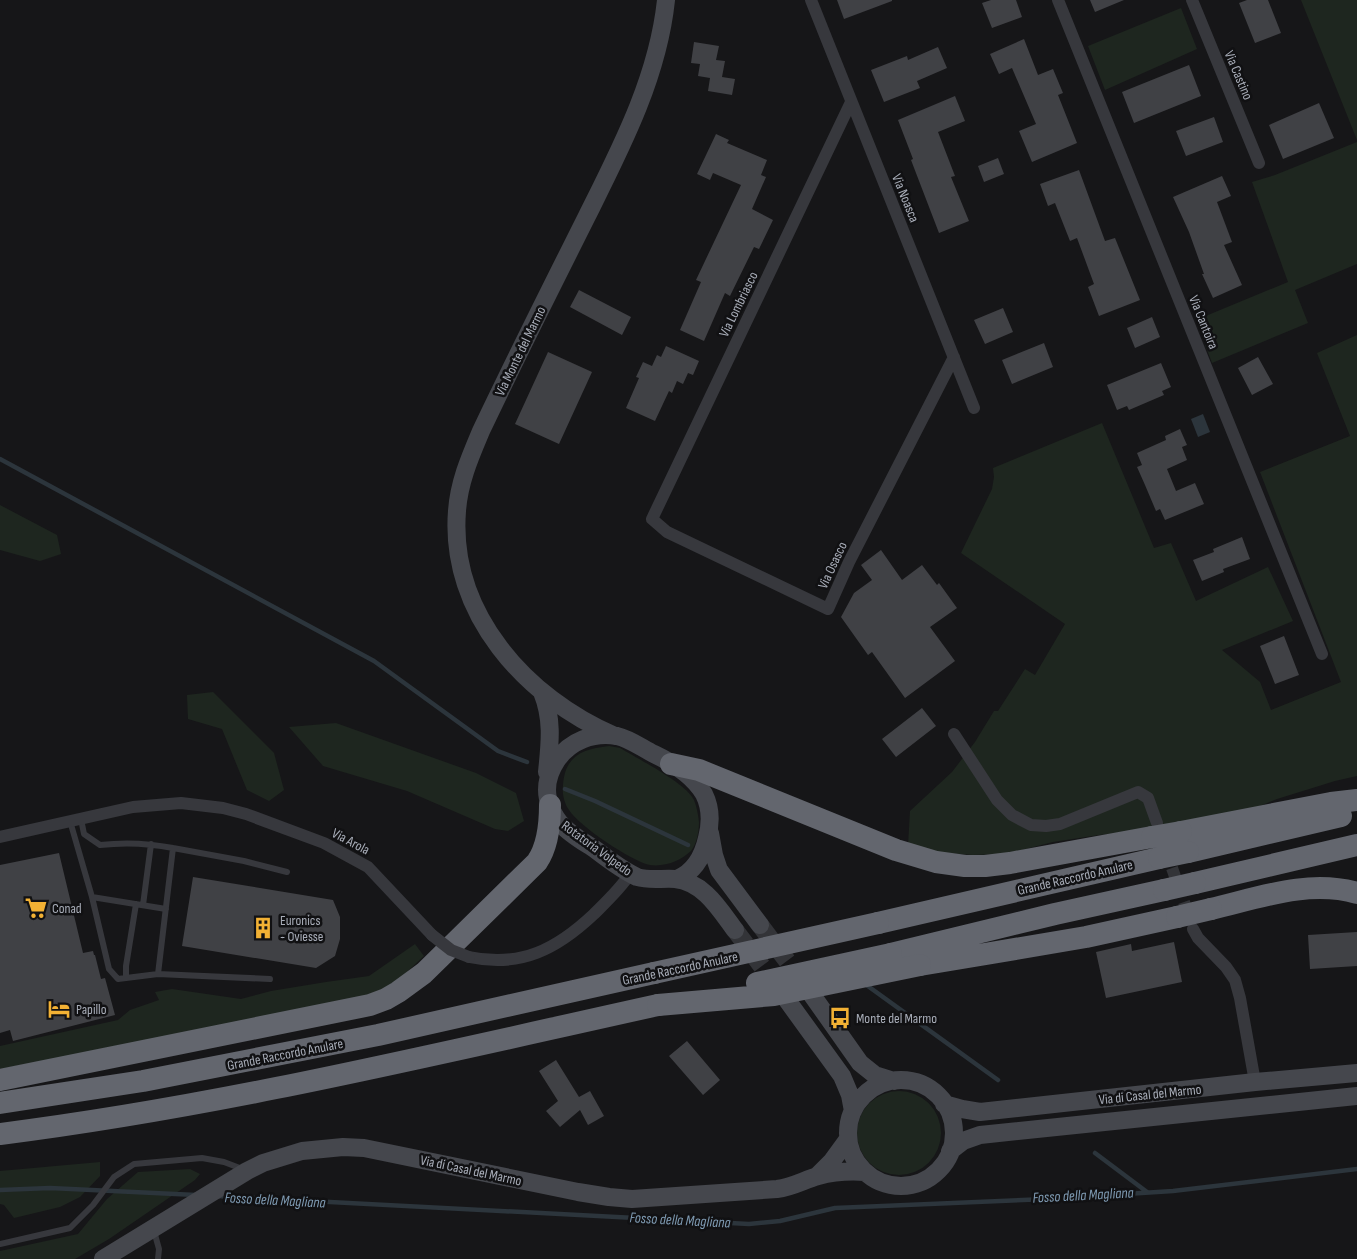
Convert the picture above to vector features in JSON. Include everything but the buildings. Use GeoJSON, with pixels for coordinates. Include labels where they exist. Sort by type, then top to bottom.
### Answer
{"type":"FeatureCollection","features":[{"type":"Feature","properties":{"kind":"highway"},"geometry":{"type":"LineString","coordinates":[[671,764],[699,770],[896,850],[926,860],[946,864],[975,866],[1010,863],[1155,830],[1184,842],[1331,803],[1357,800]]}},
{"type":"Feature","properties":{"kind":"highway"},"geometry":{"type":"LineString","coordinates":[[0,1080],[370,1004],[386,999],[424,973],[537,862],[542,853],[548,831],[550,805]]}},
{"type":"Feature","properties":{"kind":"highway","name":"Grande Raccordo Anulare"},"geometry":{"type":"LineString","coordinates":[[0,1103],[143,1082],[368,1037],[1159,858],[1184,842],[1357,813]]}},
{"type":"Feature","properties":{"kind":"highway"},"geometry":{"type":"LineString","coordinates":[[0,1134],[165,1110],[378,1066],[890,954],[1357,845]]}},
{"type":"Feature","properties":{"kind":"highway"},"geometry":{"type":"LineString","coordinates":[[658,1004],[774,995],[920,965],[1086,937],[1185,923],[1211,909],[1305,888],[1333,888],[1357,893]]}},
{"type":"Feature","properties":{"kind":"main road","name":"Via Monte del Marmo"},"geometry":{"type":"LineString","coordinates":[[615,736],[577,718],[542,692],[498,646],[481,621],[469,596],[458,549],[457,510],[464,473],[481,431],[611,167],[645,91],[658,51],[666,0]]}},
{"type":"Feature","properties":{"kind":"main road","name":"Via Monte del Marmo"},"geometry":{"type":"LineString","coordinates":[[542,692],[550,714],[546,783]]}},
{"type":"Feature","properties":{"kind":"main road"},"geometry":{"type":"LineString","coordinates":[[546,783],[555,762],[566,749],[590,737],[615,736],[671,764],[689,776],[703,793],[709,811],[709,830],[714,855],[720,870],[760,925]]}},
{"type":"Feature","properties":{"kind":"main road","name":"Rotatoria Volpedo"},"geometry":{"type":"LineString","coordinates":[[546,783],[550,805],[559,822],[565,828],[630,874],[642,879],[677,879]]}},
{"type":"Feature","properties":{"kind":"main road"},"geometry":{"type":"LineString","coordinates":[[677,879],[687,873],[699,860],[709,830]]}},
{"type":"Feature","properties":{"kind":"main road"},"geometry":{"type":"LineString","coordinates":[[677,879],[689,883],[705,893],[735,930]]}},
{"type":"Feature","properties":{"kind":"main road"},"geometry":{"type":"LineString","coordinates":[[812,995],[860,1063],[875,1075],[894,1081],[914,1082],[923,1085],[931,1090],[944,1104],[952,1128],[950,1151],[941,1169],[917,1184],[899,1186],[881,1182],[866,1172],[858,1163],[848,1140],[850,1118],[857,1103],[870,1091],[894,1081]]}},
{"type":"Feature","properties":{"kind":"main road"},"geometry":{"type":"LineString","coordinates":[[787,1000],[842,1076],[850,1095],[853,1110]]}},
{"type":"Feature","properties":{"kind":"main road","name":"Via di Casal del Marmo"},"geometry":{"type":"LineString","coordinates":[[944,1104],[962,1110],[980,1112],[1255,1082],[1357,1074]]}},
{"type":"Feature","properties":{"kind":"main road","name":"Via di Casal del Marmo"},"geometry":{"type":"LineString","coordinates":[[950,1151],[971,1137],[980,1135],[1357,1096]]}},
{"type":"Feature","properties":{"kind":"main road"},"geometry":{"type":"LineString","coordinates":[[817,1176],[832,1162],[848,1140]]}},
{"type":"Feature","properties":{"kind":"main road","name":"Via di Casal del Marmo"},"geometry":{"type":"LineString","coordinates":[[102,1259],[243,1173],[262,1163],[294,1152],[343,1147],[378,1150],[565,1190],[619,1198],[662,1198],[777,1190],[798,1185],[817,1176],[866,1172]]}},
{"type":"Feature","properties":{"kind":"street","name":"Via Noasca"},"geometry":{"type":"LineString","coordinates":[[811,0],[974,408]]}},
{"type":"Feature","properties":{"kind":"street","name":"Via Cantoira"},"geometry":{"type":"LineString","coordinates":[[1058,0],[1322,654]]}},
{"type":"Feature","properties":{"kind":"street","name":"Via Castino"},"geometry":{"type":"LineString","coordinates":[[1192,0],[1259,162]]}},
{"type":"Feature","properties":{"kind":"street","name":"Via Lombriasco"},"geometry":{"type":"LineString","coordinates":[[652,519],[851,102]]}},
{"type":"Feature","properties":{"kind":"street","name":"Via Osasco"},"geometry":{"type":"LineString","coordinates":[[652,519],[667,532],[828,609],[849,562],[954,357]]}},
{"type":"Feature","properties":{"kind":"street"},"geometry":{"type":"LineString","coordinates":[[954,734],[997,800],[1024,822],[1031,825],[1046,826],[1060,824],[1138,792],[1148,798],[1155,830]]}},
{"type":"Feature","properties":{"kind":"street","name":"Via Arola"},"geometry":{"type":"LineString","coordinates":[[0,837],[133,807],[181,803],[223,808],[246,814],[324,843],[368,867],[432,936],[451,950],[490,960],[509,961],[542,951],[571,934],[586,922],[630,874]]}},
{"type":"Feature","properties":{"kind":"street"},"geometry":{"type":"LineString","coordinates":[[1185,923],[1226,967],[1235,980],[1242,1006],[1255,1082]]}},
{"type":"Feature","properties":{"kind":"lane"},"geometry":{"type":"LineString","coordinates":[[75,820],[84,834],[100,845],[124,842],[151,844],[244,861],[287,872]]}},
{"type":"Feature","properties":{"kind":"lane"},"geometry":{"type":"LineString","coordinates":[[75,820],[109,969],[118,979],[158,974],[270,979]]}},
{"type":"Feature","properties":{"kind":"lane"},"geometry":{"type":"LineString","coordinates":[[126,978],[126,966],[151,844]]}},
{"type":"Feature","properties":{"kind":"lane"},"geometry":{"type":"LineString","coordinates":[[158,974],[173,848]]}},
{"type":"Feature","properties":{"kind":"lane"},"geometry":{"type":"LineString","coordinates":[[92,897],[166,909]]}},
{"type":"Feature","properties":{"kind":"lane"},"geometry":{"type":"LineString","coordinates":[[0,1244],[70,1228],[93,1205],[114,1177],[134,1164],[202,1158],[224,1162],[243,1173]]}},
{"type":"Feature","properties":{"kind":"lane"},"geometry":{"type":"LineString","coordinates":[[157,1225],[158,1259]]}},
{"type":"Feature","properties":{"kind":"shaded area"},"geometry":{"type":"Polygon","coordinates":[[[1301,0],[1357,0],[1357,140],[1301,0]]]}},
{"type":"Feature","properties":{"kind":"shaded area"},"geometry":{"type":"Polygon","coordinates":[[[1181,8],[1197,49],[1105,90],[1088,46],[1181,8]]]}},
{"type":"Feature","properties":{"kind":"shaded area"},"geometry":{"type":"Polygon","coordinates":[[[1357,142],[1357,264],[1295,290],[1308,323],[1212,363],[1196,320],[1288,282],[1252,182],[1275,175],[1357,142]]]}},
{"type":"Feature","properties":{"kind":"shaded area"},"geometry":{"type":"Polygon","coordinates":[[[1357,335],[1357,776],[1277,799],[1255,808],[1146,831],[1099,835],[1053,842],[1006,854],[972,855],[933,852],[908,846],[910,811],[952,772],[975,742],[994,711],[998,711],[1025,669],[1035,675],[1065,624],[961,553],[992,489],[993,468],[1102,423],[1154,548],[1171,543],[1196,601],[1268,567],[1293,621],[1222,650],[1260,682],[1271,710],[1341,682],[1260,472],[1350,436],[1317,353],[1357,335]]]}},
{"type":"Feature","properties":{"kind":"shaded area"},"geometry":{"type":"Polygon","coordinates":[[[1203,414],[1210,432],[1198,437],[1191,419],[1203,414]]]}},
{"type":"Feature","properties":{"kind":"shaded area"},"geometry":{"type":"Polygon","coordinates":[[[0,505],[57,535],[61,554],[40,561],[0,550],[0,505]]]}},
{"type":"Feature","properties":{"kind":"shaded area"},"geometry":{"type":"Polygon","coordinates":[[[213,692],[274,753],[284,790],[269,801],[247,790],[222,729],[188,719],[187,695],[213,692]]]}},
{"type":"Feature","properties":{"kind":"shaded area"},"geometry":{"type":"Polygon","coordinates":[[[336,723],[476,773],[516,793],[524,821],[508,831],[495,829],[407,791],[323,766],[289,727],[336,723]]]}},
{"type":"Feature","properties":{"kind":"shaded area"},"geometry":{"type":"Polygon","coordinates":[[[609,746],[620,748],[649,765],[682,786],[689,793],[696,805],[699,826],[695,845],[687,855],[661,865],[650,865],[641,862],[594,833],[583,825],[569,810],[563,791],[564,775],[567,767],[571,761],[583,752],[609,746]]]}},
{"type":"Feature","properties":{"kind":"shaded area"},"geometry":{"type":"Polygon","coordinates":[[[415,944],[424,956],[380,997],[0,1069],[0,1046],[118,1020],[130,1010],[159,1000],[155,992],[172,989],[241,999],[271,991],[369,976],[415,944]]]}},
{"type":"Feature","properties":{"kind":"shaded area"},"geometry":{"type":"Polygon","coordinates":[[[899,1091],[915,1094],[929,1103],[938,1117],[941,1133],[938,1149],[929,1163],[915,1172],[899,1175],[883,1172],[869,1163],[860,1149],[857,1133],[860,1117],[869,1103],[883,1094],[899,1091]]]}},
{"type":"Feature","properties":{"kind":"shaded area"},"geometry":{"type":"Polygon","coordinates":[[[100,1162],[100,1176],[80,1197],[60,1207],[14,1218],[4,1205],[0,1204],[0,1171],[100,1162]]]}},
{"type":"Feature","properties":{"kind":"shaded area"},"geometry":{"type":"Polygon","coordinates":[[[190,1169],[200,1174],[195,1180],[109,1239],[75,1259],[0,1259],[0,1251],[78,1234],[107,1199],[138,1172],[190,1169]]]}},
{"type":"Feature","properties":{"kind":"waterway"},"geometry":{"type":"LineString","coordinates":[[0,459],[374,661],[498,751],[527,762]]}},
{"type":"Feature","properties":{"kind":"waterway"},"geometry":{"type":"LineString","coordinates":[[565,789],[595,801],[688,845]]}},
{"type":"Feature","properties":{"kind":"waterway"},"geometry":{"type":"LineString","coordinates":[[865,984],[998,1080]]}},
{"type":"Feature","properties":{"kind":"waterway"},"geometry":{"type":"LineString","coordinates":[[1095,1153],[1147,1192]]}},
{"type":"Feature","properties":{"kind":"waterway","name":"Fosso della Magliana"},"geometry":{"type":"LineString","coordinates":[[216,1196],[749,1224],[780,1221],[835,1208],[1048,1199],[1173,1191],[1357,1169]]}},
{"type":"Feature","properties":{"kind":"waterway","name":"Fosso della Magliana"},"geometry":{"type":"LineString","coordinates":[[0,1190],[50,1188],[196,1195]]}},
{"type":"Feature","properties":{"kind":"tunnel"},"geometry":{"type":"LineString","coordinates":[[1166,851],[1190,919]]}},
{"type":"Feature","properties":{"kind":"tunnel"},"geometry":{"type":"LineString","coordinates":[[760,925],[803,982]]}},
{"type":"Feature","properties":{"kind":"tunnel"},"geometry":{"type":"LineString","coordinates":[[735,930],[778,988]]}},
{"type":"Feature","properties":{"kind":"place","name":"Conad"},"geometry":{"type":"Point","coordinates":[36,908]}},
{"type":"Feature","properties":{"kind":"place","name":"Euronics - Oviesse"},"geometry":{"type":"Point","coordinates":[263,928]}},
{"type":"Feature","properties":{"kind":"place","name":"Papillo"},"geometry":{"type":"Point","coordinates":[59,1009]}},
{"type":"Feature","properties":{"kind":"place","name":"Monte del Marmo"},"geometry":{"type":"Point","coordinates":[840,1018]}}]}
